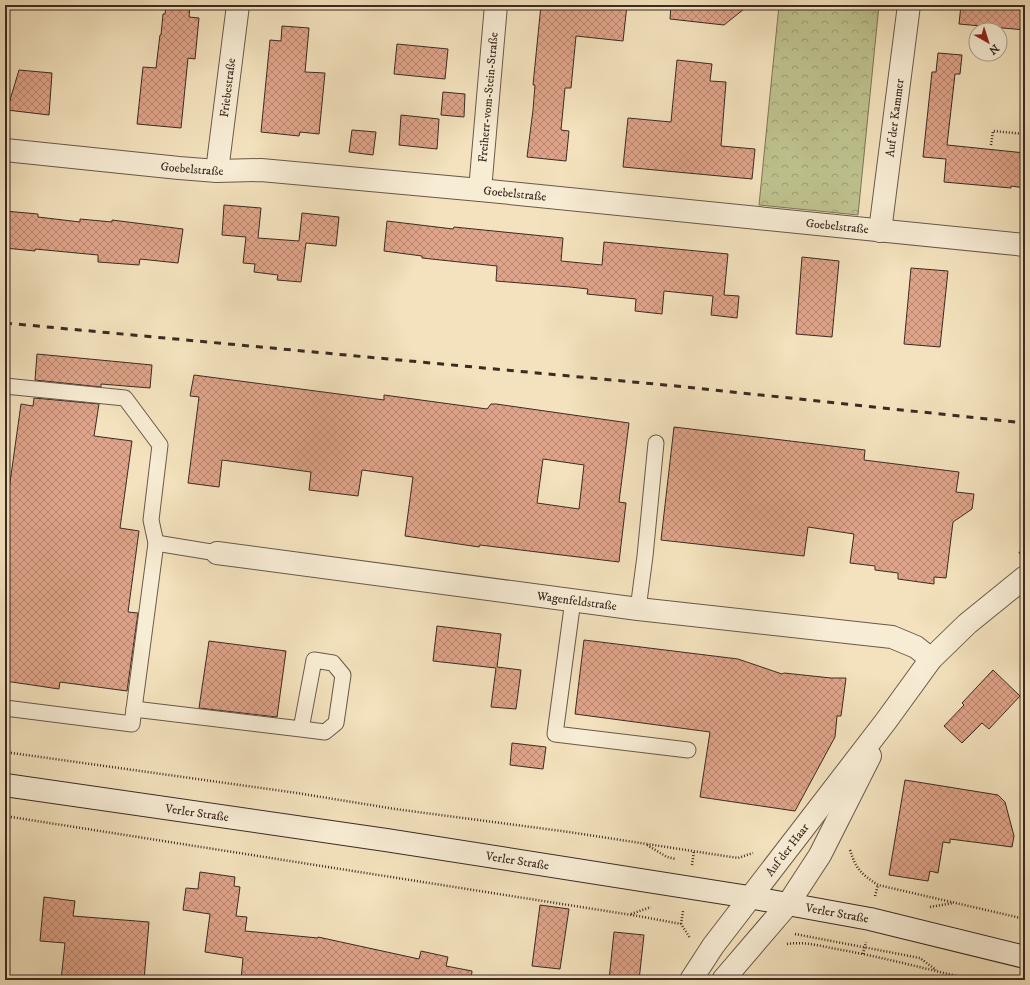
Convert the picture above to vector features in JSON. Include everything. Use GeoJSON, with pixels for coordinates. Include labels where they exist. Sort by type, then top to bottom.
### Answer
{"type":"FeatureCollection","features":[{"type":"Feature","properties":{"kind":"street","name":"Friebestraße"},"geometry":{"type":"LineString","coordinates":[[218,171],[238,5]]}},
{"type":"Feature","properties":{"kind":"street","name":"Freiherr-vom-Stein-Straße"},"geometry":{"type":"LineString","coordinates":[[480,190],[496,5]]}},
{"type":"Feature","properties":{"kind":"street","name":"Auf der Kammer"},"geometry":{"type":"LineString","coordinates":[[880,231],[909,5]]}},
{"type":"Feature","properties":{"kind":"street","name":"Goebelstraße"},"geometry":{"type":"LineString","coordinates":[[5,150],[218,171],[261,170],[480,190],[1025,245]]}},
{"type":"Feature","properties":{"kind":"street","name":"Wagenfeldstraße"},"geometry":{"type":"LineString","coordinates":[[217,553],[638,609],[892,637],[916,647],[931,658]]}},
{"type":"Feature","properties":{"kind":"street","name":"Auf der Haar"},"geometry":{"type":"LineString","coordinates":[[693,977],[713,946],[749,897],[886,721],[931,658],[967,624],[1025,576]]}},
{"type":"Feature","properties":{"kind":"street","name":"Auf der Haar"},"geometry":{"type":"LineString","coordinates":[[723,980],[788,904],[826,846],[886,721]]}},
{"type":"Feature","properties":{"kind":"street","name":"Verler Straße"},"geometry":{"type":"LineString","coordinates":[[5,785],[386,840],[749,897],[870,919],[1025,957]]}},
{"type":"Feature","properties":{"kind":"street"},"geometry":{"type":"LineString","coordinates":[[693,977],[718,980]]}},
{"type":"Feature","properties":{"kind":"lane"},"geometry":{"type":"LineString","coordinates":[[5,386],[125,398],[160,445],[151,520],[156,543],[132,724],[5,708]]}},
{"type":"Feature","properties":{"kind":"lane"},"geometry":{"type":"LineString","coordinates":[[638,609],[645,556],[656,443]]}},
{"type":"Feature","properties":{"kind":"lane"},"geometry":{"type":"LineString","coordinates":[[156,543],[217,553]]}},
{"type":"Feature","properties":{"kind":"lane"},"geometry":{"type":"LineString","coordinates":[[573,600],[556,734],[688,750]]}},
{"type":"Feature","properties":{"kind":"lane"},"geometry":{"type":"LineString","coordinates":[[134,709],[325,732],[336,723],[343,675],[333,663],[314,660],[301,729]]}},
{"type":"Feature","properties":{"kind":"path"},"geometry":{"type":"LineString","coordinates":[[991,145],[993,131],[1025,134]]}},
{"type":"Feature","properties":{"kind":"path"},"geometry":{"type":"LineString","coordinates":[[5,752],[297,792],[395,809],[694,851],[693,858]]}},
{"type":"Feature","properties":{"kind":"path"},"geometry":{"type":"LineString","coordinates":[[5,816],[681,924]]}},
{"type":"Feature","properties":{"kind":"path"},"geometry":{"type":"LineString","coordinates":[[849,846],[854,864],[865,877],[878,885],[1025,919]]}},
{"type":"Feature","properties":{"kind":"path"},"geometry":{"type":"LineString","coordinates":[[845,859],[853,860]]}},
{"type":"Feature","properties":{"kind":"path"},"geometry":{"type":"LineString","coordinates":[[876,891],[878,885]]}},
{"type":"Feature","properties":{"kind":"path"},"geometry":{"type":"LineString","coordinates":[[682,918],[681,924],[693,943]]}},
{"type":"Feature","properties":{"kind":"path"},"geometry":{"type":"LineString","coordinates":[[781,944],[796,942],[863,954],[974,980]]}},
{"type":"Feature","properties":{"kind":"path"},"geometry":{"type":"LineString","coordinates":[[863,954],[864,949]]}},
{"type":"Feature","properties":{"kind":"green space"},"geometry":{"type":"Polygon","coordinates":[[[779,5],[879,5],[858,215],[759,205],[779,5]]]}},
{"type":"Feature","properties":{"kind":"building"},"geometry":{"type":"Polygon","coordinates":[[[166,5],[190,5],[189,17],[199,18],[195,59],[188,58],[181,128],[137,124],[143,67],[156,68],[163,14],[165,14],[166,5]]]}},
{"type":"Feature","properties":{"kind":"building"},"geometry":{"type":"Polygon","coordinates":[[[541,5],[627,5],[623,41],[576,36],[571,88],[565,88],[561,130],[569,131],[566,161],[527,157],[533,110],[535,85],[533,85],[541,5]]]}},
{"type":"Feature","properties":{"kind":"building"},"geometry":{"type":"Polygon","coordinates":[[[671,5],[749,5],[724,25],[670,19],[671,5]]]}},
{"type":"Feature","properties":{"kind":"building"},"geometry":{"type":"Polygon","coordinates":[[[961,5],[1025,5],[1025,30],[1008,28],[1008,22],[968,22],[968,25],[959,24],[961,5]]]}},
{"type":"Feature","properties":{"kind":"building"},"geometry":{"type":"Polygon","coordinates":[[[282,26],[309,28],[305,72],[325,73],[319,134],[300,132],[299,136],[261,132],[270,40],[281,41],[282,26]]]}},
{"type":"Feature","properties":{"kind":"building"},"geometry":{"type":"Polygon","coordinates":[[[397,44],[448,49],[445,79],[394,74],[397,44]]]}},
{"type":"Feature","properties":{"kind":"building"},"geometry":{"type":"Polygon","coordinates":[[[938,53],[962,55],[960,74],[955,74],[947,145],[1025,153],[1025,188],[944,182],[946,159],[923,157],[932,72],[936,72],[938,53]]]}},
{"type":"Feature","properties":{"kind":"building"},"geometry":{"type":"Polygon","coordinates":[[[677,60],[712,64],[710,81],[726,82],[721,146],[755,149],[752,179],[623,167],[628,118],[671,122],[677,60]]]}},
{"type":"Feature","properties":{"kind":"building"},"geometry":{"type":"Polygon","coordinates":[[[19,70],[52,73],[49,115],[7,110],[19,70]]]}},
{"type":"Feature","properties":{"kind":"building"},"geometry":{"type":"Polygon","coordinates":[[[443,92],[465,94],[464,117],[441,115],[443,92]]]}},
{"type":"Feature","properties":{"kind":"building"},"geometry":{"type":"Polygon","coordinates":[[[401,115],[439,119],[437,149],[399,145],[401,115]]]}},
{"type":"Feature","properties":{"kind":"building"},"geometry":{"type":"Polygon","coordinates":[[[352,130],[376,132],[373,155],[349,152],[352,130]]]}},
{"type":"Feature","properties":{"kind":"building"},"geometry":{"type":"Polygon","coordinates":[[[224,205],[261,208],[258,238],[299,241],[302,213],[339,217],[336,246],[306,243],[301,282],[277,280],[278,275],[254,272],[255,264],[243,263],[246,237],[222,235],[224,205]]]}},
{"type":"Feature","properties":{"kind":"building"},"geometry":{"type":"Polygon","coordinates":[[[5,211],[38,214],[38,217],[80,222],[80,219],[112,222],[112,220],[183,229],[178,263],[140,259],[139,265],[98,262],[98,255],[35,249],[35,251],[5,248],[5,211]]]}},
{"type":"Feature","properties":{"kind":"building"},"geometry":{"type":"Polygon","coordinates":[[[387,221],[453,229],[454,227],[563,238],[561,261],[602,265],[604,242],[728,254],[724,295],[739,296],[737,318],[711,315],[713,296],[664,291],[662,314],[635,311],[636,299],[587,294],[588,289],[496,281],[497,266],[422,258],[422,256],[384,251],[387,221]]]}},
{"type":"Feature","properties":{"kind":"building"},"geometry":{"type":"Polygon","coordinates":[[[802,257],[839,261],[832,337],[796,334],[802,257]]]}},
{"type":"Feature","properties":{"kind":"building"},"geometry":{"type":"Polygon","coordinates":[[[911,268],[948,271],[940,347],[904,344],[911,268]]]}},
{"type":"Feature","properties":{"kind":"building"},"geometry":{"type":"Polygon","coordinates":[[[37,354],[152,365],[150,388],[101,384],[101,387],[35,380],[37,354]]]}},
{"type":"Feature","properties":{"kind":"building"},"geometry":{"type":"Polygon","coordinates":[[[194,375],[384,400],[384,395],[487,409],[491,404],[496,404],[629,423],[619,502],[626,503],[619,562],[480,545],[479,547],[405,536],[413,477],[362,470],[358,496],[309,490],[311,472],[222,460],[219,487],[188,483],[199,397],[190,396],[194,375]],[[543,459],[537,503],[579,509],[584,465],[543,459]]]}},
{"type":"Feature","properties":{"kind":"building"},"geometry":{"type":"Polygon","coordinates":[[[34,398],[99,404],[94,436],[132,441],[120,528],[139,531],[128,612],[138,613],[127,691],[60,682],[59,689],[5,681],[5,518],[21,404],[33,406],[34,398]]]}},
{"type":"Feature","properties":{"kind":"building"},"geometry":{"type":"Polygon","coordinates":[[[674,427],[865,450],[864,460],[959,472],[956,492],[974,494],[972,509],[953,522],[946,578],[934,577],[934,584],[898,579],[898,573],[875,570],[875,566],[850,563],[854,534],[808,527],[804,556],[661,540],[674,427]]]}},
{"type":"Feature","properties":{"kind":"building"},"geometry":{"type":"Polygon","coordinates":[[[437,626],[501,634],[497,667],[521,670],[516,709],[491,707],[496,668],[433,661],[437,626]]]}},
{"type":"Feature","properties":{"kind":"building"},"geometry":{"type":"Polygon","coordinates":[[[584,640],[738,659],[782,674],[846,678],[841,716],[837,716],[835,737],[795,811],[700,797],[710,732],[575,714],[584,640]]]}},
{"type":"Feature","properties":{"kind":"building"},"geometry":{"type":"Polygon","coordinates":[[[209,641],[286,651],[277,717],[199,708],[209,641]]]}},
{"type":"Feature","properties":{"kind":"building"},"geometry":{"type":"Polygon","coordinates":[[[993,670],[1020,696],[989,729],[982,723],[962,743],[944,726],[964,705],[962,703],[993,670]]]}},
{"type":"Feature","properties":{"kind":"building"},"geometry":{"type":"Polygon","coordinates":[[[512,743],[546,747],[543,769],[510,765],[512,743]]]}},
{"type":"Feature","properties":{"kind":"building"},"geometry":{"type":"Polygon","coordinates":[[[905,780],[998,795],[1005,802],[1014,836],[1012,847],[950,839],[950,843],[943,842],[938,873],[930,871],[928,881],[889,875],[905,780]]]}},
{"type":"Feature","properties":{"kind":"building"},"geometry":{"type":"Polygon","coordinates":[[[200,872],[235,877],[234,886],[240,887],[236,916],[247,917],[245,931],[318,937],[419,959],[421,951],[448,957],[446,966],[472,971],[471,980],[241,980],[243,958],[205,952],[210,914],[183,910],[186,888],[198,889],[200,872]]]}},
{"type":"Feature","properties":{"kind":"building"},"geometry":{"type":"Polygon","coordinates":[[[44,897],[75,901],[73,916],[149,922],[144,980],[61,980],[65,943],[40,941],[44,897]]]}},
{"type":"Feature","properties":{"kind":"building"},"geometry":{"type":"Polygon","coordinates":[[[540,905],[569,909],[560,969],[532,966],[540,905]]]}},
{"type":"Feature","properties":{"kind":"building"},"geometry":{"type":"Polygon","coordinates":[[[614,932],[644,935],[639,980],[609,980],[614,932]]]}},
{"type":"Feature","properties":{"kind":"railway"},"geometry":{"type":"LineString","coordinates":[[5,323],[676,386],[1025,423]]}}]}
